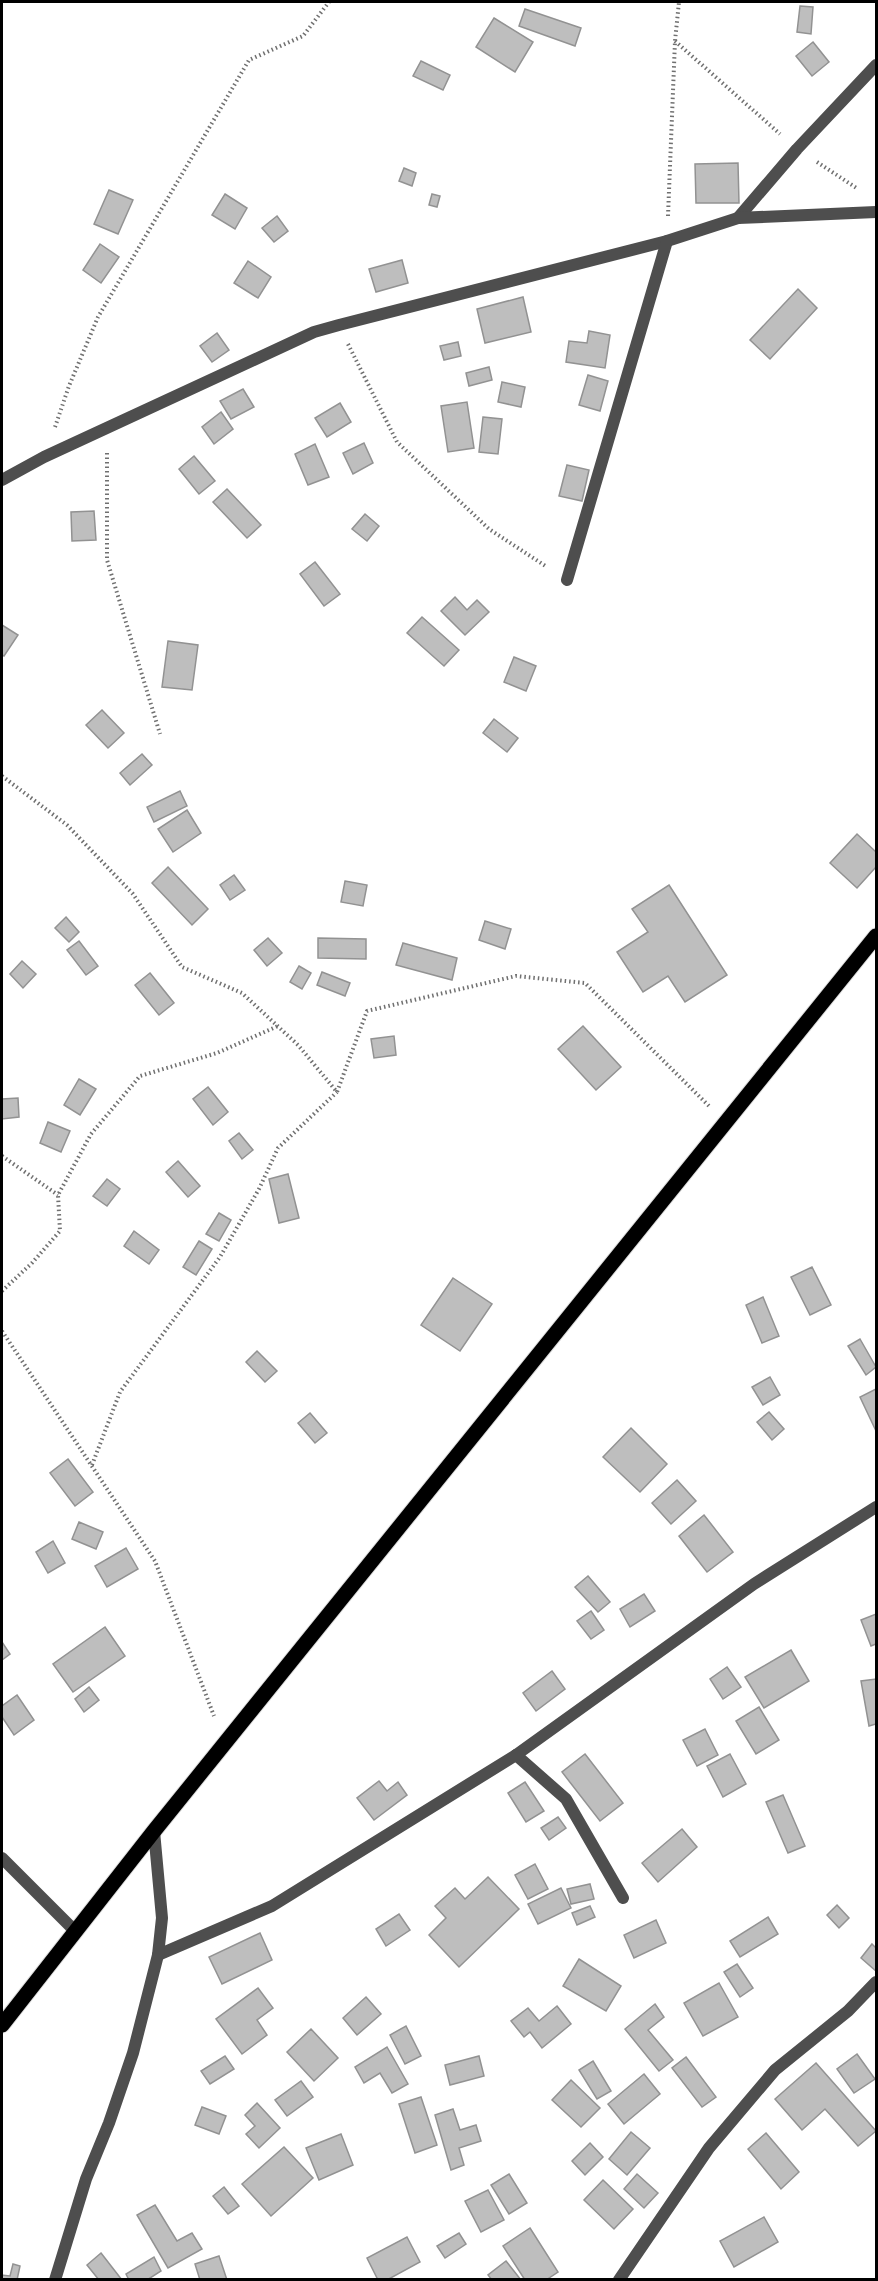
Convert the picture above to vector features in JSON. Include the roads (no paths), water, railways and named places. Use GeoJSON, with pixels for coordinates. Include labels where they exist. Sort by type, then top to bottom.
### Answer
{"type":"FeatureCollection","features":[{"type":"Feature","properties":{"kind":"main road"},"geometry":{"type":"LineString","coordinates":[[2,2025],[154,1831],[876,936]]}},
{"type":"Feature","properties":{"kind":"street"},"geometry":{"type":"LineString","coordinates":[[738,218],[797,149],[876,65]]}},
{"type":"Feature","properties":{"kind":"street"},"geometry":{"type":"LineString","coordinates":[[2,480],[44,457],[314,332],[667,241],[738,218],[876,212]]}},
{"type":"Feature","properties":{"kind":"street"},"geometry":{"type":"LineString","coordinates":[[567,580],[667,241]]}},
{"type":"Feature","properties":{"kind":"street"},"geometry":{"type":"LineString","coordinates":[[158,1955],[272,1906],[516,1755],[754,1584],[876,1507]]}},
{"type":"Feature","properties":{"kind":"street"},"geometry":{"type":"LineString","coordinates":[[516,1755],[566,1799],[623,1898]]}},
{"type":"Feature","properties":{"kind":"street"},"geometry":{"type":"LineString","coordinates":[[55,2280],[86,2179],[109,2123],[133,2053],[158,1955],[162,1918],[154,1831]]}},
{"type":"Feature","properties":{"kind":"street"},"geometry":{"type":"LineString","coordinates":[[2,1858],[75,1931]]}},
{"type":"Feature","properties":{"kind":"street"},"geometry":{"type":"LineString","coordinates":[[619,2280],[709,2148],[775,2070],[848,2011],[876,1982]]}}]}
